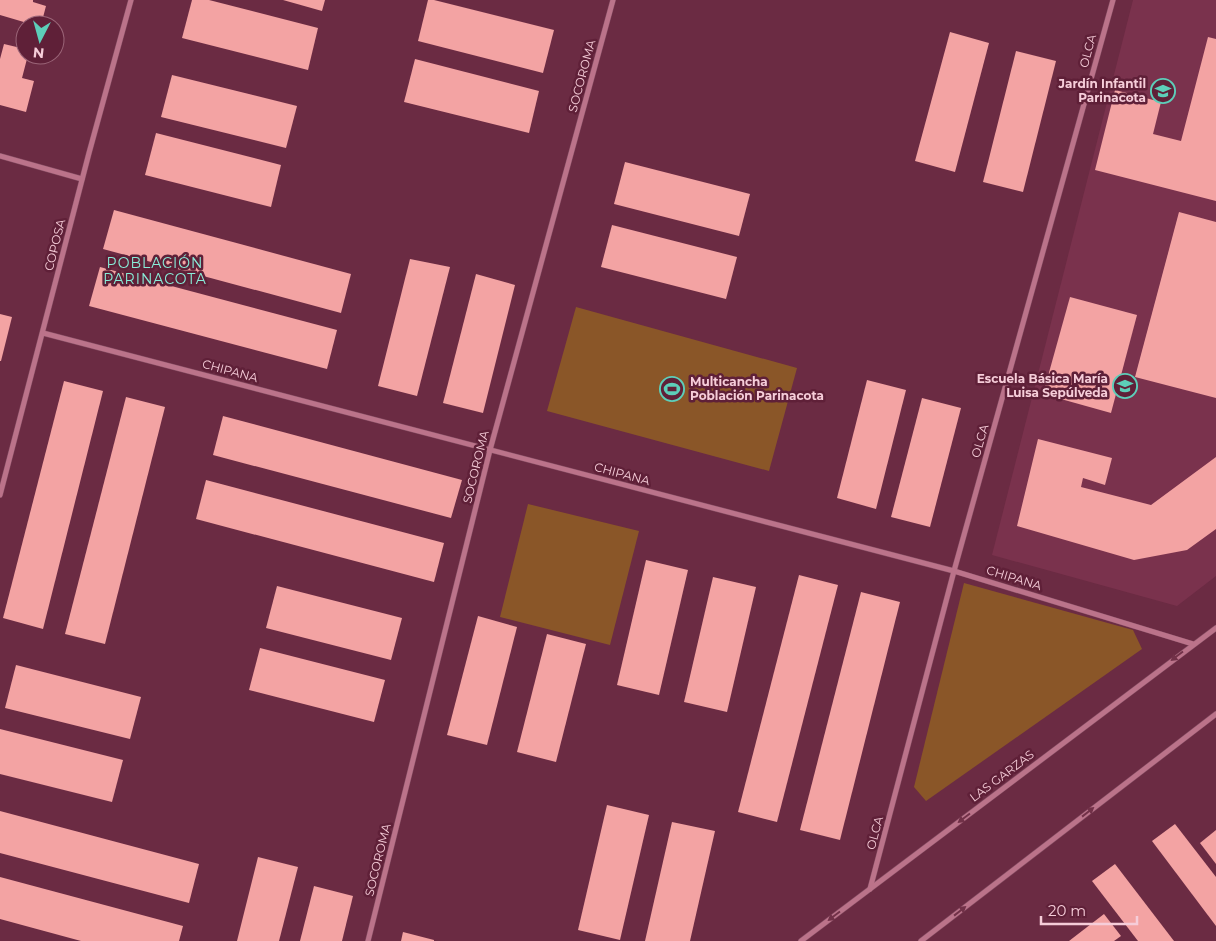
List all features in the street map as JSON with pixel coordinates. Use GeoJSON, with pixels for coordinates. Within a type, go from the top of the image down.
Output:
{"type":"FeatureCollection","features":[{"type":"Feature","properties":{"kind":"street","name":"COPOSA"},"geometry":{"type":"LineString","coordinates":[[0,495],[82,178],[131,0]]}},
{"type":"Feature","properties":{"kind":"street","name":"SOCOROMA"},"geometry":{"type":"LineString","coordinates":[[368,941],[490,450],[613,0]]}},
{"type":"Feature","properties":{"kind":"street","name":"OLCA"},"geometry":{"type":"LineString","coordinates":[[870,889],[954,571],[1113,0]]}},
{"type":"Feature","properties":{"kind":"street"},"geometry":{"type":"LineString","coordinates":[[0,156],[82,178]]}},
{"type":"Feature","properties":{"kind":"street","name":"CHIPANA"},"geometry":{"type":"LineString","coordinates":[[43,332],[954,571],[1193,644]]}},
{"type":"Feature","properties":{"kind":"street","name":"LAS GARZAS"},"geometry":{"type":"LineString","coordinates":[[801,941],[1216,628]]}},
{"type":"Feature","properties":{"kind":"street"},"geometry":{"type":"LineString","coordinates":[[921,941],[1216,714]]}},
{"type":"Feature","properties":{"kind":"street"},"geometry":{"type":"LineString","coordinates":[[930,934],[935,941]]}},
{"type":"Feature","properties":{"kind":"shaded area","name":"Escuela Básica María Luisa Sepúlveda"},"geometry":{"type":"Polygon","coordinates":[[[1133,0],[1216,0],[1216,576],[1177,606],[992,555],[1133,0]]]}},
{"type":"Feature","properties":{"kind":"shaded area","name":"Multicancha Población Parinacota"},"geometry":{"type":"Polygon","coordinates":[[[576,307],[797,368],[769,471],[547,411],[576,307]]]}},
{"type":"Feature","properties":{"kind":"shaded area"},"geometry":{"type":"Polygon","coordinates":[[[528,504],[639,531],[610,645],[500,617],[528,504]]]}},
{"type":"Feature","properties":{"kind":"shaded area"},"geometry":{"type":"Polygon","coordinates":[[[964,583],[1133,630],[1142,649],[926,801],[914,787],[964,583]]]}},
{"type":"Feature","properties":{"kind":"building"},"geometry":{"type":"Polygon","coordinates":[[[0,0],[33,0],[33,2],[46,6],[44,15],[15,15],[15,19],[0,15],[0,0]]]}},
{"type":"Feature","properties":{"kind":"building"},"geometry":{"type":"Polygon","coordinates":[[[192,0],[209,0],[318,28],[308,70],[182,38],[192,0]]]}},
{"type":"Feature","properties":{"kind":"building"},"geometry":{"type":"Polygon","coordinates":[[[283,0],[325,0],[322,11],[283,0]]]}},
{"type":"Feature","properties":{"kind":"building"},"geometry":{"type":"Polygon","coordinates":[[[428,0],[554,30],[543,73],[418,41],[428,0]]]}},
{"type":"Feature","properties":{"kind":"building"},"geometry":{"type":"Polygon","coordinates":[[[950,32],[989,43],[955,172],[915,161],[950,32]]]}},
{"type":"Feature","properties":{"kind":"building"},"geometry":{"type":"Polygon","coordinates":[[[1208,37],[1216,39],[1216,201],[1095,170],[1115,90],[1161,102],[1153,134],[1181,141],[1208,37]]]}},
{"type":"Feature","properties":{"kind":"building"},"geometry":{"type":"Polygon","coordinates":[[[4,44],[15,47],[15,65],[25,65],[22,78],[34,81],[26,112],[0,105],[0,59],[4,44]]]}},
{"type":"Feature","properties":{"kind":"building"},"geometry":{"type":"Polygon","coordinates":[[[1016,51],[1056,61],[1023,192],[983,182],[1016,51]]]}},
{"type":"Feature","properties":{"kind":"building"},"geometry":{"type":"Polygon","coordinates":[[[415,59],[539,91],[529,133],[404,102],[415,59]]]}},
{"type":"Feature","properties":{"kind":"building"},"geometry":{"type":"Polygon","coordinates":[[[172,75],[297,106],[286,148],[161,117],[172,75]]]}},
{"type":"Feature","properties":{"kind":"building"},"geometry":{"type":"Polygon","coordinates":[[[156,133],[281,165],[271,207],[145,175],[156,133]]]}},
{"type":"Feature","properties":{"kind":"building"},"geometry":{"type":"Polygon","coordinates":[[[625,162],[750,194],[739,236],[614,204],[625,162]]]}},
{"type":"Feature","properties":{"kind":"building"},"geometry":{"type":"Polygon","coordinates":[[[114,210],[351,274],[341,313],[103,249],[114,210]]]}},
{"type":"Feature","properties":{"kind":"building"},"geometry":{"type":"Polygon","coordinates":[[[1179,212],[1216,222],[1216,398],[1135,377],[1179,212]]]}},
{"type":"Feature","properties":{"kind":"building"},"geometry":{"type":"Polygon","coordinates":[[[612,225],[737,257],[726,299],[601,267],[612,225]]]}},
{"type":"Feature","properties":{"kind":"building"},"geometry":{"type":"Polygon","coordinates":[[[410,259],[450,267],[417,396],[378,386],[410,259]]]}},
{"type":"Feature","properties":{"kind":"building"},"geometry":{"type":"Polygon","coordinates":[[[100,267],[337,330],[327,369],[89,306],[100,267]]]}},
{"type":"Feature","properties":{"kind":"building"},"geometry":{"type":"Polygon","coordinates":[[[476,274],[515,285],[483,413],[443,403],[476,274]]]}},
{"type":"Feature","properties":{"kind":"building"},"geometry":{"type":"Polygon","coordinates":[[[1070,297],[1137,315],[1111,413],[1043,394],[1070,297]]]}},
{"type":"Feature","properties":{"kind":"building"},"geometry":{"type":"Polygon","coordinates":[[[0,314],[12,317],[1,361],[0,361],[0,314]]]}},
{"type":"Feature","properties":{"kind":"building"},"geometry":{"type":"Polygon","coordinates":[[[867,380],[906,390],[876,509],[837,498],[867,380]]]}},
{"type":"Feature","properties":{"kind":"building"},"geometry":{"type":"Polygon","coordinates":[[[64,381],[103,391],[43,629],[3,618],[64,381]]]}},
{"type":"Feature","properties":{"kind":"building"},"geometry":{"type":"Polygon","coordinates":[[[126,397],[165,407],[105,644],[65,634],[126,397]]]}},
{"type":"Feature","properties":{"kind":"building"},"geometry":{"type":"Polygon","coordinates":[[[922,398],[961,408],[930,527],[891,517],[922,398]]]}},
{"type":"Feature","properties":{"kind":"building"},"geometry":{"type":"Polygon","coordinates":[[[223,416],[462,480],[451,518],[213,455],[223,416]]]}},
{"type":"Feature","properties":{"kind":"building"},"geometry":{"type":"Polygon","coordinates":[[[1038,439],[1112,458],[1105,485],[1083,478],[1081,487],[1151,505],[1216,457],[1216,529],[1187,550],[1134,560],[1017,526],[1038,439]]]}},
{"type":"Feature","properties":{"kind":"building"},"geometry":{"type":"Polygon","coordinates":[[[206,480],[444,543],[434,582],[196,519],[206,480]]]}},
{"type":"Feature","properties":{"kind":"building"},"geometry":{"type":"Polygon","coordinates":[[[646,560],[688,570],[659,695],[617,685],[646,560]]]}},
{"type":"Feature","properties":{"kind":"building"},"geometry":{"type":"Polygon","coordinates":[[[799,575],[838,585],[777,822],[738,812],[799,575]]]}},
{"type":"Feature","properties":{"kind":"building"},"geometry":{"type":"Polygon","coordinates":[[[713,577],[756,587],[727,712],[684,702],[713,577]]]}},
{"type":"Feature","properties":{"kind":"building"},"geometry":{"type":"Polygon","coordinates":[[[277,586],[402,618],[391,660],[266,628],[277,586]]]}},
{"type":"Feature","properties":{"kind":"building"},"geometry":{"type":"Polygon","coordinates":[[[861,592],[900,602],[840,840],[800,830],[861,592]]]}},
{"type":"Feature","properties":{"kind":"building"},"geometry":{"type":"Polygon","coordinates":[[[478,616],[517,627],[487,745],[447,735],[478,616]]]}},
{"type":"Feature","properties":{"kind":"building"},"geometry":{"type":"Polygon","coordinates":[[[547,634],[586,644],[556,762],[517,752],[547,634]]]}},
{"type":"Feature","properties":{"kind":"building"},"geometry":{"type":"Polygon","coordinates":[[[260,648],[385,680],[374,722],[249,690],[260,648]]]}},
{"type":"Feature","properties":{"kind":"building"},"geometry":{"type":"Polygon","coordinates":[[[16,665],[141,697],[130,739],[5,708],[16,665]]]}},
{"type":"Feature","properties":{"kind":"building"},"geometry":{"type":"Polygon","coordinates":[[[0,729],[123,760],[112,802],[0,774],[0,729]]]}},
{"type":"Feature","properties":{"kind":"building"},"geometry":{"type":"Polygon","coordinates":[[[607,805],[649,815],[620,940],[578,930],[607,805]]]}},
{"type":"Feature","properties":{"kind":"building"},"geometry":{"type":"Polygon","coordinates":[[[0,811],[199,864],[189,903],[0,853],[0,811]]]}},
{"type":"Feature","properties":{"kind":"building"},"geometry":{"type":"Polygon","coordinates":[[[672,822],[715,831],[690,941],[645,941],[672,822]]]}},
{"type":"Feature","properties":{"kind":"building"},"geometry":{"type":"Polygon","coordinates":[[[1175,824],[1216,877],[1216,926],[1152,841],[1175,824]]]}},
{"type":"Feature","properties":{"kind":"building"},"geometry":{"type":"Polygon","coordinates":[[[1216,830],[1216,864],[1200,843],[1216,830]]]}},
{"type":"Feature","properties":{"kind":"building"},"geometry":{"type":"Polygon","coordinates":[[[258,857],[298,867],[279,941],[237,941],[258,857]]]}},
{"type":"Feature","properties":{"kind":"building"},"geometry":{"type":"Polygon","coordinates":[[[1115,864],[1174,941],[1138,941],[1092,881],[1115,864]]]}},
{"type":"Feature","properties":{"kind":"building"},"geometry":{"type":"Polygon","coordinates":[[[0,877],[183,926],[179,941],[81,941],[0,919],[0,877]]]}},
{"type":"Feature","properties":{"kind":"building"},"geometry":{"type":"Polygon","coordinates":[[[314,886],[353,896],[342,941],[300,941],[314,886]]]}},
{"type":"Feature","properties":{"kind":"building"},"geometry":{"type":"Polygon","coordinates":[[[1104,914],[1121,936],[1114,941],[1069,941],[1104,914]]]}},
{"type":"Feature","properties":{"kind":"building"},"geometry":{"type":"Polygon","coordinates":[[[403,932],[434,940],[434,941],[401,941],[403,932]]]}},
{"type":"Feature","properties":{"kind":"place","name":"Jardín Infantil Parinacota"},"geometry":{"type":"Point","coordinates":[1163,91]}},
{"type":"Feature","properties":{"kind":"place","name":"Escuela Básica María Luisa Sepúlveda"},"geometry":{"type":"Point","coordinates":[1125,386]}},
{"type":"Feature","properties":{"kind":"place","name":"Multicancha Población Parinacota"},"geometry":{"type":"Point","coordinates":[672,389]}},
{"type":"Feature","properties":{"kind":"district","name":"POBLACIÓN PARINACOTA"},"geometry":{"type":"Point","coordinates":[155,272]}}]}
